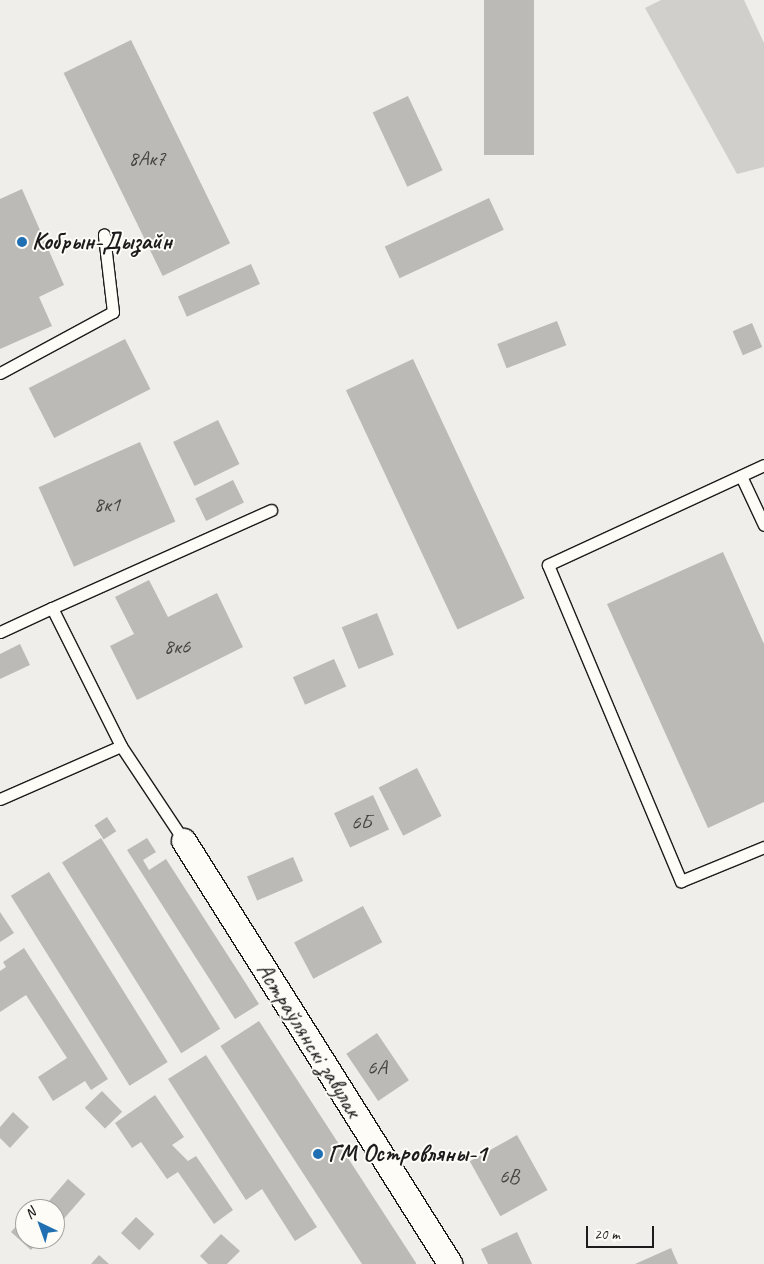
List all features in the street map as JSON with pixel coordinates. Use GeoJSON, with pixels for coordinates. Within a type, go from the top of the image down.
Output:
{"type":"FeatureCollection","features":[{"type":"Feature","properties":{"kind":"street","name":"Астраўлянскі завулак"},"geometry":{"type":"LineString","coordinates":[[184,841],[450,1264]]}},
{"type":"Feature","properties":{"kind":"lane"},"geometry":{"type":"LineString","coordinates":[[0,373],[114,312],[104,234]]}},
{"type":"Feature","properties":{"kind":"lane"},"geometry":{"type":"LineString","coordinates":[[764,466],[548,565],[681,881],[764,847]]}},
{"type":"Feature","properties":{"kind":"lane"},"geometry":{"type":"LineString","coordinates":[[741,476],[764,525]]}},
{"type":"Feature","properties":{"kind":"lane"},"geometry":{"type":"LineString","coordinates":[[0,632],[271,510]]}},
{"type":"Feature","properties":{"kind":"lane"},"geometry":{"type":"LineString","coordinates":[[52,608],[121,746],[184,841]]}},
{"type":"Feature","properties":{"kind":"lane"},"geometry":{"type":"LineString","coordinates":[[0,799],[121,746]]}},
{"type":"Feature","properties":{"kind":"shaded area"},"geometry":{"type":"Polygon","coordinates":[[[661,0],[744,0],[764,43],[764,167],[737,174],[645,8],[661,0]]]}},
{"type":"Feature","properties":{"kind":"building"},"geometry":{"type":"Polygon","coordinates":[[[484,0],[534,0],[534,155],[484,155],[484,0]]]}},
{"type":"Feature","properties":{"kind":"building"},"geometry":{"type":"Polygon","coordinates":[[[131,40],[230,243],[163,276],[64,73],[131,40]]]}},
{"type":"Feature","properties":{"kind":"building"},"geometry":{"type":"Polygon","coordinates":[[[408,96],[443,170],[407,187],[373,112],[408,96]]]}},
{"type":"Feature","properties":{"kind":"building","name":"Кобрын-Дызайн"},"geometry":{"type":"Polygon","coordinates":[[[22,189],[64,285],[39,297],[52,326],[0,349],[0,199],[22,189]]]}},
{"type":"Feature","properties":{"kind":"building"},"geometry":{"type":"Polygon","coordinates":[[[489,198],[504,230],[400,278],[385,247],[489,198]]]}},
{"type":"Feature","properties":{"kind":"building"},"geometry":{"type":"Polygon","coordinates":[[[251,264],[260,284],[187,317],[178,297],[251,264]]]}},
{"type":"Feature","properties":{"kind":"building"},"geometry":{"type":"Polygon","coordinates":[[[557,321],[566,345],[507,368],[497,344],[557,321]]]}},
{"type":"Feature","properties":{"kind":"building"},"geometry":{"type":"Polygon","coordinates":[[[752,323],[762,347],[743,355],[733,331],[752,323]]]}},
{"type":"Feature","properties":{"kind":"building"},"geometry":{"type":"Polygon","coordinates":[[[125,339],[150,389],[54,438],[29,388],[125,339]]]}},
{"type":"Feature","properties":{"kind":"building"},"geometry":{"type":"Polygon","coordinates":[[[413,359],[525,598],[458,630],[346,390],[413,359]]]}},
{"type":"Feature","properties":{"kind":"building"},"geometry":{"type":"Polygon","coordinates":[[[218,420],[239,464],[195,486],[173,442],[218,420]]]}},
{"type":"Feature","properties":{"kind":"building"},"geometry":{"type":"Polygon","coordinates":[[[140,442],[175,521],[74,567],[39,487],[140,442]]]}},
{"type":"Feature","properties":{"kind":"building"},"geometry":{"type":"Polygon","coordinates":[[[233,480],[244,502],[206,521],[195,498],[233,480]]]}},
{"type":"Feature","properties":{"kind":"building"},"geometry":{"type":"Polygon","coordinates":[[[723,552],[764,644],[764,802],[708,828],[607,604],[723,552]]]}},
{"type":"Feature","properties":{"kind":"building"},"geometry":{"type":"Polygon","coordinates":[[[149,580],[168,617],[217,593],[243,647],[137,700],[110,646],[134,634],[115,597],[149,580]]]}},
{"type":"Feature","properties":{"kind":"building"},"geometry":{"type":"Polygon","coordinates":[[[377,613],[394,655],[359,669],[342,627],[377,613]]]}},
{"type":"Feature","properties":{"kind":"building"},"geometry":{"type":"Polygon","coordinates":[[[20,644],[30,665],[0,679],[0,654],[20,644]]]}},
{"type":"Feature","properties":{"kind":"building"},"geometry":{"type":"Polygon","coordinates":[[[334,659],[346,686],[305,705],[293,677],[334,659]]]}},
{"type":"Feature","properties":{"kind":"building"},"geometry":{"type":"Polygon","coordinates":[[[417,768],[442,816],[403,836],[379,788],[417,768]]]}},
{"type":"Feature","properties":{"kind":"building"},"geometry":{"type":"Polygon","coordinates":[[[373,795],[389,829],[350,848],[334,813],[373,795]]]}},
{"type":"Feature","properties":{"kind":"building"},"geometry":{"type":"Polygon","coordinates":[[[107,817],[116,831],[104,839],[94,825],[107,817]]]}},
{"type":"Feature","properties":{"kind":"building"},"geometry":{"type":"Polygon","coordinates":[[[101,838],[220,1029],[181,1053],[62,862],[101,838]]]}},
{"type":"Feature","properties":{"kind":"building"},"geometry":{"type":"Polygon","coordinates":[[[147,838],[156,852],[143,860],[149,870],[166,859],[259,1004],[235,1019],[127,850],[147,838]]]}},
{"type":"Feature","properties":{"kind":"building"},"geometry":{"type":"Polygon","coordinates":[[[293,857],[303,881],[257,900],[247,877],[293,857]]]}},
{"type":"Feature","properties":{"kind":"building"},"geometry":{"type":"Polygon","coordinates":[[[49,872],[168,1062],[130,1086],[11,896],[49,872]]]}},
{"type":"Feature","properties":{"kind":"building"},"geometry":{"type":"Polygon","coordinates":[[[363,906],[382,942],[313,979],[294,943],[363,906]]]}},
{"type":"Feature","properties":{"kind":"building"},"geometry":{"type":"Polygon","coordinates":[[[0,912],[14,933],[0,942],[0,912]]]}},
{"type":"Feature","properties":{"kind":"building"},"geometry":{"type":"Polygon","coordinates":[[[24,948],[108,1079],[91,1090],[85,1081],[53,1101],[38,1077],[67,1058],[26,995],[0,1012],[0,971],[6,967],[3,962],[24,948]]]}},
{"type":"Feature","properties":{"kind":"building","name":"ГМ Островляны-1"},"geometry":{"type":"Polygon","coordinates":[[[259,1021],[416,1263],[362,1264],[220,1046],[259,1021]]]}},
{"type":"Feature","properties":{"kind":"building"},"geometry":{"type":"Polygon","coordinates":[[[377,1033],[409,1080],[378,1101],[346,1054],[377,1033]]]}},
{"type":"Feature","properties":{"kind":"building"},"geometry":{"type":"Polygon","coordinates":[[[206,1055],[317,1227],[295,1241],[262,1189],[246,1200],[168,1079],[206,1055]]]}},
{"type":"Feature","properties":{"kind":"building"},"geometry":{"type":"Polygon","coordinates":[[[102,1091],[122,1112],[105,1129],[85,1108],[102,1091]]]}},
{"type":"Feature","properties":{"kind":"building"},"geometry":{"type":"Polygon","coordinates":[[[155,1095],[184,1137],[172,1145],[188,1161],[196,1156],[233,1210],[214,1224],[178,1172],[167,1179],[141,1142],[132,1148],[115,1123],[155,1095]]]}},
{"type":"Feature","properties":{"kind":"building"},"geometry":{"type":"Polygon","coordinates":[[[13,1112],[29,1127],[10,1148],[0,1138],[0,1127],[13,1112]]]}},
{"type":"Feature","properties":{"kind":"building"},"geometry":{"type":"Polygon","coordinates":[[[517,1135],[548,1190],[500,1216],[470,1161],[517,1135]]]}},
{"type":"Feature","properties":{"kind":"building"},"geometry":{"type":"Polygon","coordinates":[[[68,1179],[85,1194],[65,1218],[65,1199],[51,1199],[68,1179]]]}},
{"type":"Feature","properties":{"kind":"building"},"geometry":{"type":"Polygon","coordinates":[[[136,1217],[154,1234],[139,1250],[121,1233],[136,1217]]]}},
{"type":"Feature","properties":{"kind":"building"},"geometry":{"type":"Polygon","coordinates":[[[15,1227],[15,1236],[11,1232],[15,1227]]]}},
{"type":"Feature","properties":{"kind":"building"},"geometry":{"type":"Polygon","coordinates":[[[517,1232],[532,1264],[488,1264],[481,1249],[517,1232]]]}},
{"type":"Feature","properties":{"kind":"building"},"geometry":{"type":"Polygon","coordinates":[[[221,1234],[240,1251],[227,1264],[208,1264],[200,1256],[221,1234]]]}},
{"type":"Feature","properties":{"kind":"building"},"geometry":{"type":"Polygon","coordinates":[[[671,1248],[678,1264],[635,1264],[671,1248]]]}},
{"type":"Feature","properties":{"kind":"building"},"geometry":{"type":"Polygon","coordinates":[[[99,1255],[109,1264],[91,1264],[99,1255]]]}},
{"type":"Feature","properties":{"kind":"place","name":"Кобрын-Дызайн"},"geometry":{"type":"Point","coordinates":[22,242]}},
{"type":"Feature","properties":{"kind":"place","name":"ГМ Островляны-1"},"geometry":{"type":"Point","coordinates":[318,1154]}}]}
